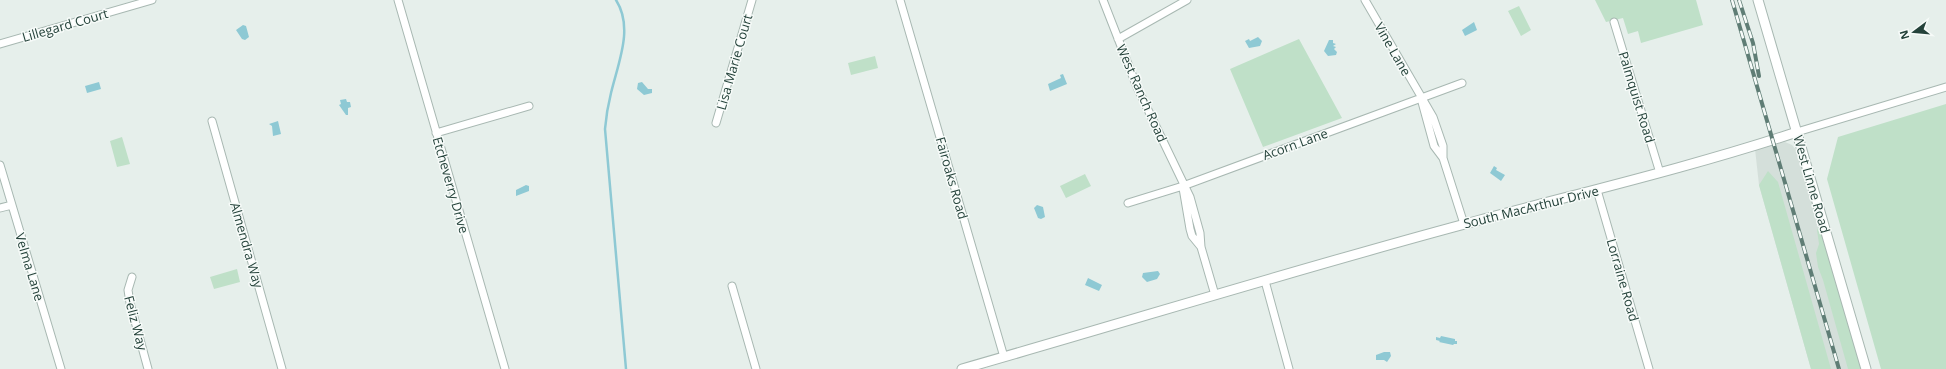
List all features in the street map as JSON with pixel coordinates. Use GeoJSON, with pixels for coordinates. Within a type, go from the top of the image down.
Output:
{"type":"FeatureCollection","features":[{"type":"Feature","properties":{"kind":"street","name":"Lillegard Court"},"geometry":{"type":"LineString","coordinates":[[0,44],[152,0]]}},
{"type":"Feature","properties":{"kind":"street","name":"Etcheverry Drive"},"geometry":{"type":"LineString","coordinates":[[398,0],[505,369]]}},
{"type":"Feature","properties":{"kind":"street","name":"Lisa Marie Court"},"geometry":{"type":"LineString","coordinates":[[716,123],[752,0]]}},
{"type":"Feature","properties":{"kind":"street","name":"Fairoaks Road"},"geometry":{"type":"LineString","coordinates":[[900,0],[1004,357]]}},
{"type":"Feature","properties":{"kind":"street","name":"West Ranch Road"},"geometry":{"type":"LineString","coordinates":[[1103,0],[1137,87],[1183,186],[1190,197],[1192,218],[1200,234],[1201,247],[1215,295]]}},
{"type":"Feature","properties":{"kind":"street"},"geometry":{"type":"LineString","coordinates":[[1118,39],[1187,0]]}},
{"type":"Feature","properties":{"kind":"street","name":"Vine Lane"},"geometry":{"type":"LineString","coordinates":[[1365,0],[1422,99],[1434,146],[1443,158],[1464,224]]}},
{"type":"Feature","properties":{"kind":"street","name":"West Linne Road"},"geometry":{"type":"LineString","coordinates":[[1758,0],[1866,369]]}},
{"type":"Feature","properties":{"kind":"street","name":"Palmquist Road"},"geometry":{"type":"LineString","coordinates":[[1614,22],[1660,172]]}},
{"type":"Feature","properties":{"kind":"street","name":"Acorn Lane"},"geometry":{"type":"LineString","coordinates":[[1128,203],[1183,186],[1462,83]]}},
{"type":"Feature","properties":{"kind":"street"},"geometry":{"type":"LineString","coordinates":[[1797,132],[1946,87]]}},
{"type":"Feature","properties":{"kind":"street"},"geometry":{"type":"LineString","coordinates":[[436,133],[529,106]]}},
{"type":"Feature","properties":{"kind":"street","name":"Almendra Way"},"geometry":{"type":"LineString","coordinates":[[212,120],[282,369]]}},
{"type":"Feature","properties":{"kind":"street","name":"South MacArthur Drive"},"geometry":{"type":"LineString","coordinates":[[1265,281],[1464,224],[1597,190],[1797,132]]}},
{"type":"Feature","properties":{"kind":"street","name":"Velma Lane"},"geometry":{"type":"LineString","coordinates":[[0,165],[61,369]]}},
{"type":"Feature","properties":{"kind":"street","name":"Lorraine Road"},"geometry":{"type":"LineString","coordinates":[[1597,190],[1649,369]]}},
{"type":"Feature","properties":{"kind":"street"},"geometry":{"type":"LineString","coordinates":[[0,208],[12,205]]}},
{"type":"Feature","properties":{"kind":"street","name":"Feliz Way"},"geometry":{"type":"LineString","coordinates":[[132,277],[128,290],[130,303],[148,369]]}},
{"type":"Feature","properties":{"kind":"street"},"geometry":{"type":"LineString","coordinates":[[962,369],[1265,281],[1290,369]]}},
{"type":"Feature","properties":{"kind":"street"},"geometry":{"type":"LineString","coordinates":[[732,286],[756,369]]}},
{"type":"Feature","properties":{"kind":"shaded area"},"geometry":{"type":"Polygon","coordinates":[[[1785,142],[1792,145],[1800,155],[1862,369],[1811,369],[1759,185],[1755,149],[1785,142]]]}},
{"type":"Feature","properties":{"kind":"green space"},"geometry":{"type":"Polygon","coordinates":[[[1595,0],[1696,0],[1703,25],[1641,43],[1638,31],[1628,34],[1623,18],[1606,22],[1595,0]]]}},
{"type":"Feature","properties":{"kind":"green space"},"geometry":{"type":"Polygon","coordinates":[[[1519,6],[1531,30],[1521,36],[1508,11],[1519,6]]]}},
{"type":"Feature","properties":{"kind":"green space"},"geometry":{"type":"Polygon","coordinates":[[[1299,39],[1342,118],[1263,147],[1230,69],[1299,39]]]}},
{"type":"Feature","properties":{"kind":"green space"},"geometry":{"type":"Polygon","coordinates":[[[875,56],[878,68],[851,75],[848,63],[875,56]]]}},
{"type":"Feature","properties":{"kind":"green space"},"geometry":{"type":"Polygon","coordinates":[[[1946,104],[1946,369],[1881,369],[1827,179],[1838,137],[1946,104]]]}},
{"type":"Feature","properties":{"kind":"green space"},"geometry":{"type":"Polygon","coordinates":[[[122,137],[130,164],[117,167],[110,141],[122,137]]]}},
{"type":"Feature","properties":{"kind":"green space"},"geometry":{"type":"Polygon","coordinates":[[[1768,171],[1778,182],[1831,369],[1811,369],[1759,185],[1768,171]]]}},
{"type":"Feature","properties":{"kind":"green space"},"geometry":{"type":"Polygon","coordinates":[[[1085,174],[1091,186],[1066,198],[1060,186],[1085,174]]]}},
{"type":"Feature","properties":{"kind":"green space"},"geometry":{"type":"Polygon","coordinates":[[[1820,225],[1862,369],[1848,369],[1818,267],[1816,253],[1819,244],[1817,230],[1820,225]]]}},
{"type":"Feature","properties":{"kind":"green space"},"geometry":{"type":"Polygon","coordinates":[[[237,269],[240,282],[214,289],[210,277],[237,269]]]}},
{"type":"Feature","properties":{"kind":"water"},"geometry":{"type":"Polygon","coordinates":[[[1474,22],[1477,30],[1465,36],[1462,30],[1474,22]]]}},
{"type":"Feature","properties":{"kind":"water"},"geometry":{"type":"Polygon","coordinates":[[[243,25],[246,26],[249,37],[245,40],[242,39],[236,30],[243,25]]]}},
{"type":"Feature","properties":{"kind":"water"},"geometry":{"type":"Polygon","coordinates":[[[1258,37],[1262,41],[1260,46],[1249,48],[1245,41],[1249,39],[1250,41],[1258,37]]]}},
{"type":"Feature","properties":{"kind":"water"},"geometry":{"type":"Polygon","coordinates":[[[1329,40],[1333,40],[1333,43],[1336,44],[1333,46],[1336,47],[1334,49],[1337,52],[1336,55],[1328,56],[1324,51],[1329,40]]]}},
{"type":"Feature","properties":{"kind":"water"},"geometry":{"type":"Polygon","coordinates":[[[1063,74],[1067,84],[1050,91],[1048,84],[1061,78],[1060,75],[1063,74]]]}},
{"type":"Feature","properties":{"kind":"water"},"geometry":{"type":"Polygon","coordinates":[[[99,82],[101,89],[87,93],[85,86],[99,82]]]}},
{"type":"Feature","properties":{"kind":"water"},"geometry":{"type":"Polygon","coordinates":[[[642,82],[648,89],[652,89],[652,93],[644,95],[637,89],[638,83],[642,82]]]}},
{"type":"Feature","properties":{"kind":"water"},"geometry":{"type":"Polygon","coordinates":[[[346,99],[347,102],[350,102],[351,107],[348,108],[348,115],[346,115],[339,105],[341,104],[340,100],[346,99]]]}},
{"type":"Feature","properties":{"kind":"water"},"geometry":{"type":"Polygon","coordinates":[[[278,121],[281,134],[273,136],[272,126],[269,124],[278,121]]]}},
{"type":"Feature","properties":{"kind":"water"},"geometry":{"type":"Polygon","coordinates":[[[1494,166],[1497,168],[1496,170],[1505,175],[1501,181],[1490,173],[1494,166]]]}},
{"type":"Feature","properties":{"kind":"water"},"geometry":{"type":"Polygon","coordinates":[[[526,185],[529,186],[529,191],[516,196],[516,190],[526,185]]]}},
{"type":"Feature","properties":{"kind":"water"},"geometry":{"type":"Polygon","coordinates":[[[1037,205],[1043,207],[1045,217],[1041,219],[1038,218],[1034,208],[1037,205]]]}},
{"type":"Feature","properties":{"kind":"water"},"geometry":{"type":"Polygon","coordinates":[[[1158,271],[1160,274],[1157,279],[1147,282],[1142,277],[1143,273],[1158,271]]]}},
{"type":"Feature","properties":{"kind":"water"},"geometry":{"type":"Polygon","coordinates":[[[1088,278],[1102,285],[1099,291],[1085,285],[1088,278]]]}},
{"type":"Feature","properties":{"kind":"water"},"geometry":{"type":"Polygon","coordinates":[[[1441,336],[1455,339],[1457,344],[1453,345],[1436,340],[1436,337],[1440,338],[1441,336]]]}},
{"type":"Feature","properties":{"kind":"water"},"geometry":{"type":"Polygon","coordinates":[[[1384,352],[1390,352],[1391,356],[1387,362],[1384,360],[1376,360],[1376,355],[1384,352]]]}},
{"type":"Feature","properties":{"kind":"waterway"},"geometry":{"type":"LineString","coordinates":[[616,0],[624,22],[623,46],[609,102],[605,129],[626,369]]}},
{"type":"Feature","properties":{"kind":"railway"},"geometry":{"type":"LineString","coordinates":[[1732,0],[1839,369]]}},
{"type":"Feature","properties":{"kind":"railway"},"geometry":{"type":"LineString","coordinates":[[1739,0],[1753,43],[1759,76]]}}]}
